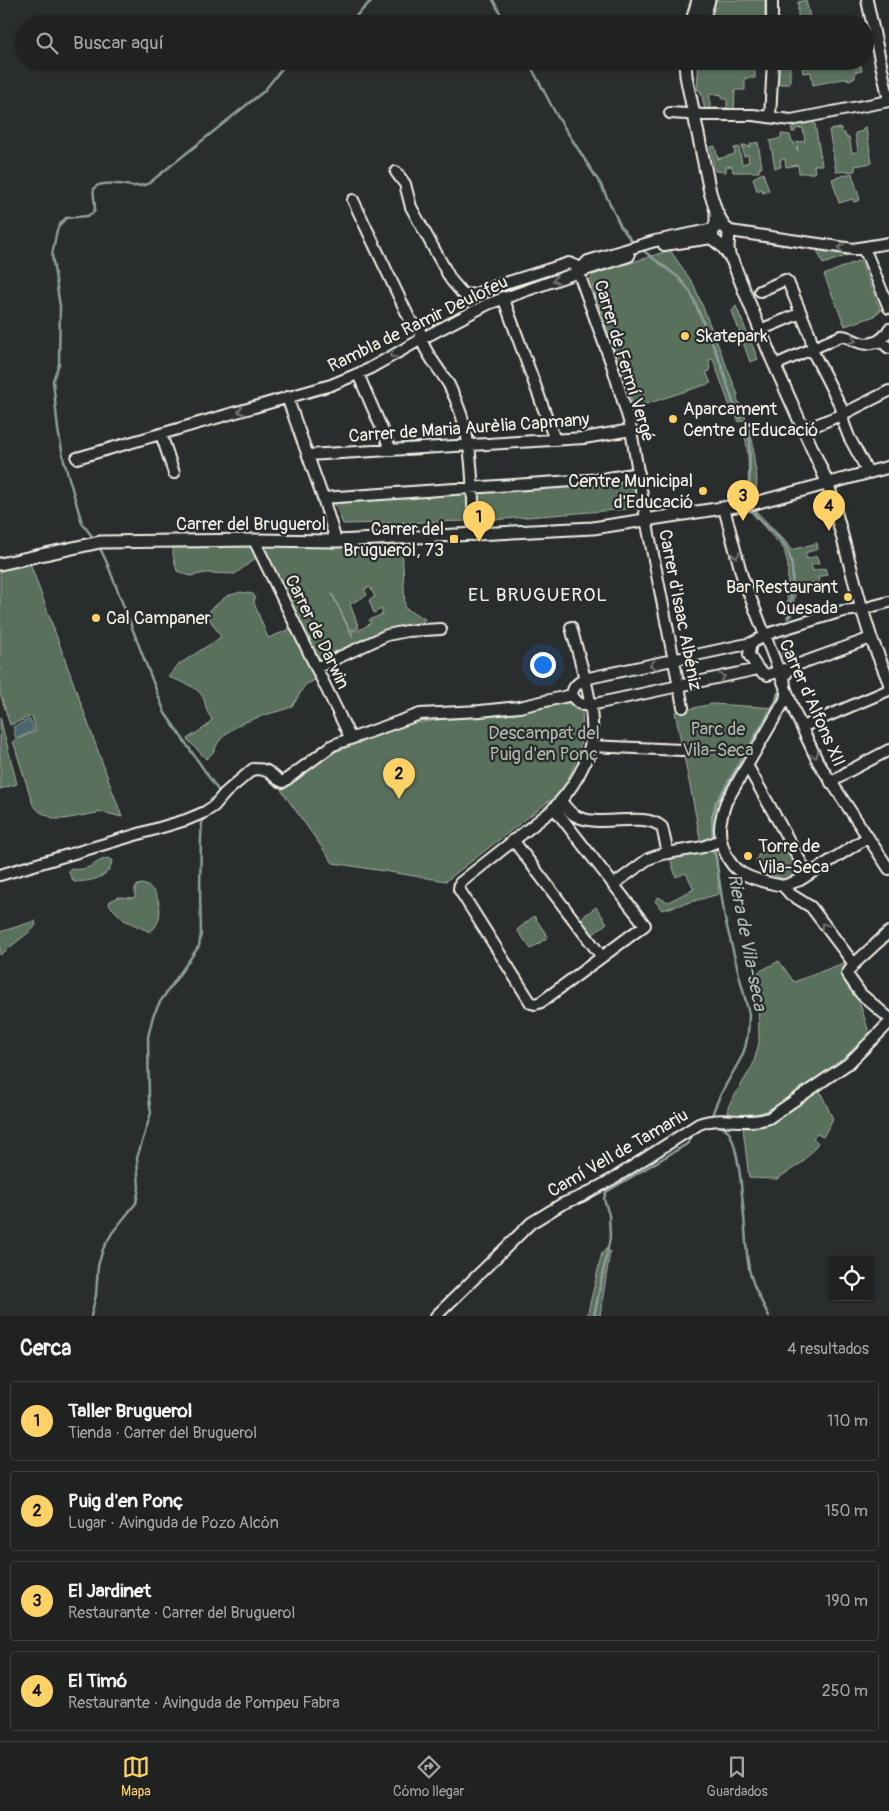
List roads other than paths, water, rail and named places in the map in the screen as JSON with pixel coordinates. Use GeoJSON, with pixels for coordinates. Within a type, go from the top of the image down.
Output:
{"type":"FeatureCollection","features":[{"type":"Feature","properties":{"kind":"street"},"geometry":{"type":"LineString","coordinates":[[698,0],[701,15]]}},
{"type":"Feature","properties":{"kind":"street"},"geometry":{"type":"LineString","coordinates":[[704,15],[709,0]]}},
{"type":"Feature","properties":{"kind":"street"},"geometry":{"type":"LineString","coordinates":[[772,0],[772,15]]}},
{"type":"Feature","properties":{"kind":"street"},"geometry":{"type":"LineString","coordinates":[[867,0],[870,15]]}},
{"type":"Feature","properties":{"kind":"street"},"geometry":{"type":"LineString","coordinates":[[670,113],[770,117],[791,120],[889,101],[874,32]]}},
{"type":"Feature","properties":{"kind":"street"},"geometry":{"type":"LineString","coordinates":[[686,70],[710,192],[723,247],[730,257],[828,484],[862,609],[871,638],[884,656],[889,682]]}},
{"type":"Feature","properties":{"kind":"street"},"geometry":{"type":"LineString","coordinates":[[689,89],[692,70]]}},
{"type":"Feature","properties":{"kind":"street"},"geometry":{"type":"LineString","coordinates":[[770,117],[773,70]]}},
{"type":"Feature","properties":{"kind":"street"},"geometry":{"type":"LineString","coordinates":[[396,172],[405,184],[411,207],[424,233],[451,280],[462,293],[467,295],[475,294],[569,263],[581,270]]}},
{"type":"Feature","properties":{"kind":"street"},"geometry":{"type":"LineString","coordinates":[[353,200],[381,256],[396,293],[412,323],[420,328],[420,336],[459,407],[470,445],[474,535]]}},
{"type":"Feature","properties":{"kind":"street"},"geometry":{"type":"LineString","coordinates":[[720,233],[730,231],[836,247],[861,248],[889,244]]}},
{"type":"Feature","properties":{"kind":"street","name":"Rambla de Ramir Deulofeu"},"geometry":{"type":"LineString","coordinates":[[638,248],[656,247],[720,233]]}},
{"type":"Feature","properties":{"kind":"street","name":"Rambla de Ramir Deulofeu"},"geometry":{"type":"LineString","coordinates":[[77,458],[331,385],[358,374],[420,336],[503,297],[581,270],[588,261],[638,248],[720,233]]}},
{"type":"Feature","properties":{"kind":"street"},"geometry":{"type":"LineString","coordinates":[[861,248],[867,255],[889,308]]}},
{"type":"Feature","properties":{"kind":"street","name":"Carrer de Fermí Vergé"},"geometry":{"type":"LineString","coordinates":[[581,270],[631,430],[646,520]]}},
{"type":"Feature","properties":{"kind":"street"},"geometry":{"type":"LineString","coordinates":[[760,291],[785,280],[789,283],[810,334],[814,354],[843,414],[844,424],[849,437],[868,472]]}},
{"type":"Feature","properties":{"kind":"street"},"geometry":{"type":"LineString","coordinates":[[503,297],[555,440]]}},
{"type":"Feature","properties":{"kind":"street"},"geometry":{"type":"LineString","coordinates":[[760,330],[801,313]]}},
{"type":"Feature","properties":{"kind":"street"},"geometry":{"type":"LineString","coordinates":[[876,342],[888,331]]}},
{"type":"Feature","properties":{"kind":"street"},"geometry":{"type":"LineString","coordinates":[[888,331],[886,341],[889,348]]}},
{"type":"Feature","properties":{"kind":"street"},"geometry":{"type":"LineString","coordinates":[[775,365],[841,336],[847,336],[862,343],[883,343],[889,348]]}},
{"type":"Feature","properties":{"kind":"street"},"geometry":{"type":"LineString","coordinates":[[358,374],[391,450]]}},
{"type":"Feature","properties":{"kind":"street"},"geometry":{"type":"LineString","coordinates":[[804,430],[843,414],[889,391]]}},
{"type":"Feature","properties":{"kind":"street"},"geometry":{"type":"LineString","coordinates":[[287,397],[323,498],[336,541]]}},
{"type":"Feature","properties":{"kind":"street","name":"Carrer de Maria Aurèlia Capmany"},"geometry":{"type":"LineString","coordinates":[[308,455],[555,440],[599,436],[631,430]]}},
{"type":"Feature","properties":{"kind":"street"},"geometry":{"type":"LineString","coordinates":[[161,434],[174,473]]}},
{"type":"Feature","properties":{"kind":"street","name":"Carrer del Bruguerol"},"geometry":{"type":"LineString","coordinates":[[0,564],[96,543],[254,540],[336,541],[593,528],[750,504],[889,467]]}},
{"type":"Feature","properties":{"kind":"street"},"geometry":{"type":"LineString","coordinates":[[323,498],[473,486],[602,479],[639,473]]}},
{"type":"Feature","properties":{"kind":"street","name":"Carrer d'Alfons XII"},"geometry":{"type":"LineString","coordinates":[[724,508],[742,576],[769,634],[779,672],[802,727],[818,762],[889,869]]}},
{"type":"Feature","properties":{"kind":"street","name":"Carrer d'Isaac Albéniz"},"geometry":{"type":"LineString","coordinates":[[646,520],[683,707]]}},
{"type":"Feature","properties":{"kind":"street","name":"Carrer de Darwin"},"geometry":{"type":"LineString","coordinates":[[254,540],[351,739]]}},
{"type":"Feature","properties":{"kind":"street"},"geometry":{"type":"LineString","coordinates":[[758,670],[590,706],[583,706],[572,695],[576,684],[584,679],[752,643],[769,634],[843,611],[862,609],[889,602]]}},
{"type":"Feature","properties":{"kind":"street"},"geometry":{"type":"LineString","coordinates":[[558,804],[613,885],[644,925],[541,1002],[535,1004],[531,1003],[459,889],[460,883],[558,804],[570,791],[583,766],[592,733],[590,706],[571,627]]}},
{"type":"Feature","properties":{"kind":"street"},"geometry":{"type":"LineString","coordinates":[[316,668],[388,635],[407,631],[441,629]]}},
{"type":"Feature","properties":{"kind":"street"},"geometry":{"type":"LineString","coordinates":[[752,643],[749,655],[758,670],[768,675],[871,638]]}},
{"type":"Feature","properties":{"kind":"street"},"geometry":{"type":"LineString","coordinates":[[791,667],[784,677],[785,700],[748,767],[726,802],[720,829],[721,840],[732,866],[743,874],[783,886],[790,894],[811,907],[854,964]]}},
{"type":"Feature","properties":{"kind":"street"},"geometry":{"type":"LineString","coordinates":[[802,727],[889,690]]}},
{"type":"Feature","properties":{"kind":"street"},"geometry":{"type":"LineString","coordinates":[[0,875],[186,820],[214,806],[253,769],[271,773],[276,780],[283,782],[333,745],[420,714],[519,707],[572,695]]}},
{"type":"Feature","properties":{"kind":"street"},"geometry":{"type":"LineString","coordinates":[[590,746],[682,750]]}},
{"type":"Feature","properties":{"kind":"street"},"geometry":{"type":"LineString","coordinates":[[831,783],[847,772],[889,750]]}},
{"type":"Feature","properties":{"kind":"street"},"geometry":{"type":"LineString","coordinates":[[748,767],[808,874]]}},
{"type":"Feature","properties":{"kind":"street"},"geometry":{"type":"LineString","coordinates":[[558,804],[581,819],[603,822],[633,820],[658,824],[662,826],[668,853]]}},
{"type":"Feature","properties":{"kind":"street"},"geometry":{"type":"LineString","coordinates":[[783,886],[808,874],[868,837]]}},
{"type":"Feature","properties":{"kind":"street"},"geometry":{"type":"LineString","coordinates":[[513,840],[602,956]]}},
{"type":"Feature","properties":{"kind":"street"},"geometry":{"type":"LineString","coordinates":[[613,885],[648,859],[668,853],[702,847],[721,840]]}},
{"type":"Feature","properties":{"kind":"street"},"geometry":{"type":"LineString","coordinates":[[888,1024],[861,994],[847,974],[854,964],[889,932]]}},
{"type":"Feature","properties":{"kind":"street","name":"Camí Vell de Tamariu"},"geometry":{"type":"LineString","coordinates":[[436,1316],[525,1229],[544,1214],[616,1177],[704,1122],[716,1120],[758,1122],[768,1118],[849,1063],[888,1024]]}},
{"type":"Feature","properties":{"kind":"water"},"geometry":{"type":"Polygon","coordinates":[[[30,719],[34,730],[16,739],[13,727],[30,719]]]}},
{"type":"Feature","properties":{"kind":"waterway"},"geometry":{"type":"LineString","coordinates":[[357,15],[372,0]]}},
{"type":"Feature","properties":{"kind":"waterway"},"geometry":{"type":"LineString","coordinates":[[493,0],[501,15]]}},
{"type":"Feature","properties":{"kind":"waterway"},"geometry":{"type":"LineString","coordinates":[[94,539],[82,523],[64,461],[58,430],[53,380],[59,364],[60,306],[52,255],[57,230],[66,218],[87,216],[94,212],[94,189],[96,186],[101,184],[136,186],[148,184],[264,91],[281,70]]}},
{"type":"Feature","properties":{"kind":"waterway"},"geometry":{"type":"LineString","coordinates":[[533,70],[557,116],[601,185],[621,227],[635,245]]}},
{"type":"Feature","properties":{"kind":"waterway"},"geometry":{"type":"LineString","coordinates":[[641,249],[678,277],[690,291],[721,364],[736,412],[740,418]]}},
{"type":"Feature","properties":{"kind":"waterway"},"geometry":{"type":"LineString","coordinates":[[747,429],[750,441],[749,500]]}},
{"type":"Feature","properties":{"kind":"waterway"},"geometry":{"type":"LineString","coordinates":[[751,508],[787,548],[792,567],[789,617]]}},
{"type":"Feature","properties":{"kind":"waterway"},"geometry":{"type":"LineString","coordinates":[[99,546],[165,713],[220,793]]}},
{"type":"Feature","properties":{"kind":"waterway"},"geometry":{"type":"LineString","coordinates":[[782,656],[786,634]]}},
{"type":"Feature","properties":{"kind":"waterway","name":"Riera de Vila-seca"},"geometry":{"type":"LineString","coordinates":[[713,839],[712,818],[716,803],[776,701],[778,693]]}},
{"type":"Feature","properties":{"kind":"waterway"},"geometry":{"type":"LineString","coordinates":[[91,1316],[96,1295],[98,1266],[103,1249],[112,1233],[136,1203],[139,1188],[137,1158],[151,1113],[148,1037],[153,1016],[160,1002],[199,946],[201,934],[202,822],[209,815]]}},
{"type":"Feature","properties":{"kind":"waterway","name":"Riera de Vila-seca"},"geometry":{"type":"LineString","coordinates":[[712,1116],[721,1093],[746,1046],[749,1014],[725,919],[714,845]]}},
{"type":"Feature","properties":{"kind":"waterway","name":"Riera de Vila-seca"},"geometry":{"type":"LineString","coordinates":[[715,1124],[726,1129],[732,1138],[742,1192],[749,1269],[756,1290],[769,1316]]}},
{"type":"Feature","properties":{"kind":"waterway"},"geometry":{"type":"LineString","coordinates":[[594,1316],[610,1238],[609,1215],[604,1199],[606,1192],[687,1144],[692,1136]]}},
{"type":"Feature","properties":{"kind":"place","name":"Skatepark"},"geometry":{"type":"Point","coordinates":[685,336]}},
{"type":"Feature","properties":{"kind":"place","name":"Aparcament Centre d'Educació"},"geometry":{"type":"Point","coordinates":[673,419]}},
{"type":"Feature","properties":{"kind":"place","name":"Centre Municipal d'Educació"},"geometry":{"type":"Point","coordinates":[703,491]}},
{"type":"Feature","properties":{"kind":"place","name":"El Jardinet"},"geometry":{"type":"Point","coordinates":[743,521]}},
{"type":"Feature","properties":{"kind":"place","name":"El Timó"},"geometry":{"type":"Point","coordinates":[829,531]}},
{"type":"Feature","properties":{"kind":"place","name":"Carrer del Bruguerol, 73"},"geometry":{"type":"Point","coordinates":[454,539]}},
{"type":"Feature","properties":{"kind":"place","name":"Taller Bruguerol"},"geometry":{"type":"Point","coordinates":[479,542]}},
{"type":"Feature","properties":{"kind":"place","name":"Bar Restaurant Quesada"},"geometry":{"type":"Point","coordinates":[848,597]}},
{"type":"Feature","properties":{"kind":"place","name":"Cal Campaner"},"geometry":{"type":"Point","coordinates":[96,618]}},
{"type":"Feature","properties":{"kind":"place","name":"Puig d'en Ponç"},"geometry":{"type":"Point","coordinates":[399,799]}},
{"type":"Feature","properties":{"kind":"place","name":"Torre de Vila-Seca"},"geometry":{"type":"Point","coordinates":[748,856]}},
{"type":"Feature","properties":{"kind":"district","name":"EL BRUGUEROL"},"geometry":{"type":"Point","coordinates":[538,595]}},
{"type":"Feature","properties":{"kind":"park label","name":"Parc de Vila-Seca"},"geometry":{"type":"Point","coordinates":[718,740]}},
{"type":"Feature","properties":{"kind":"park label","name":"Descampat del Puig d'en Ponç"},"geometry":{"type":"Point","coordinates":[544,743]}}]}
